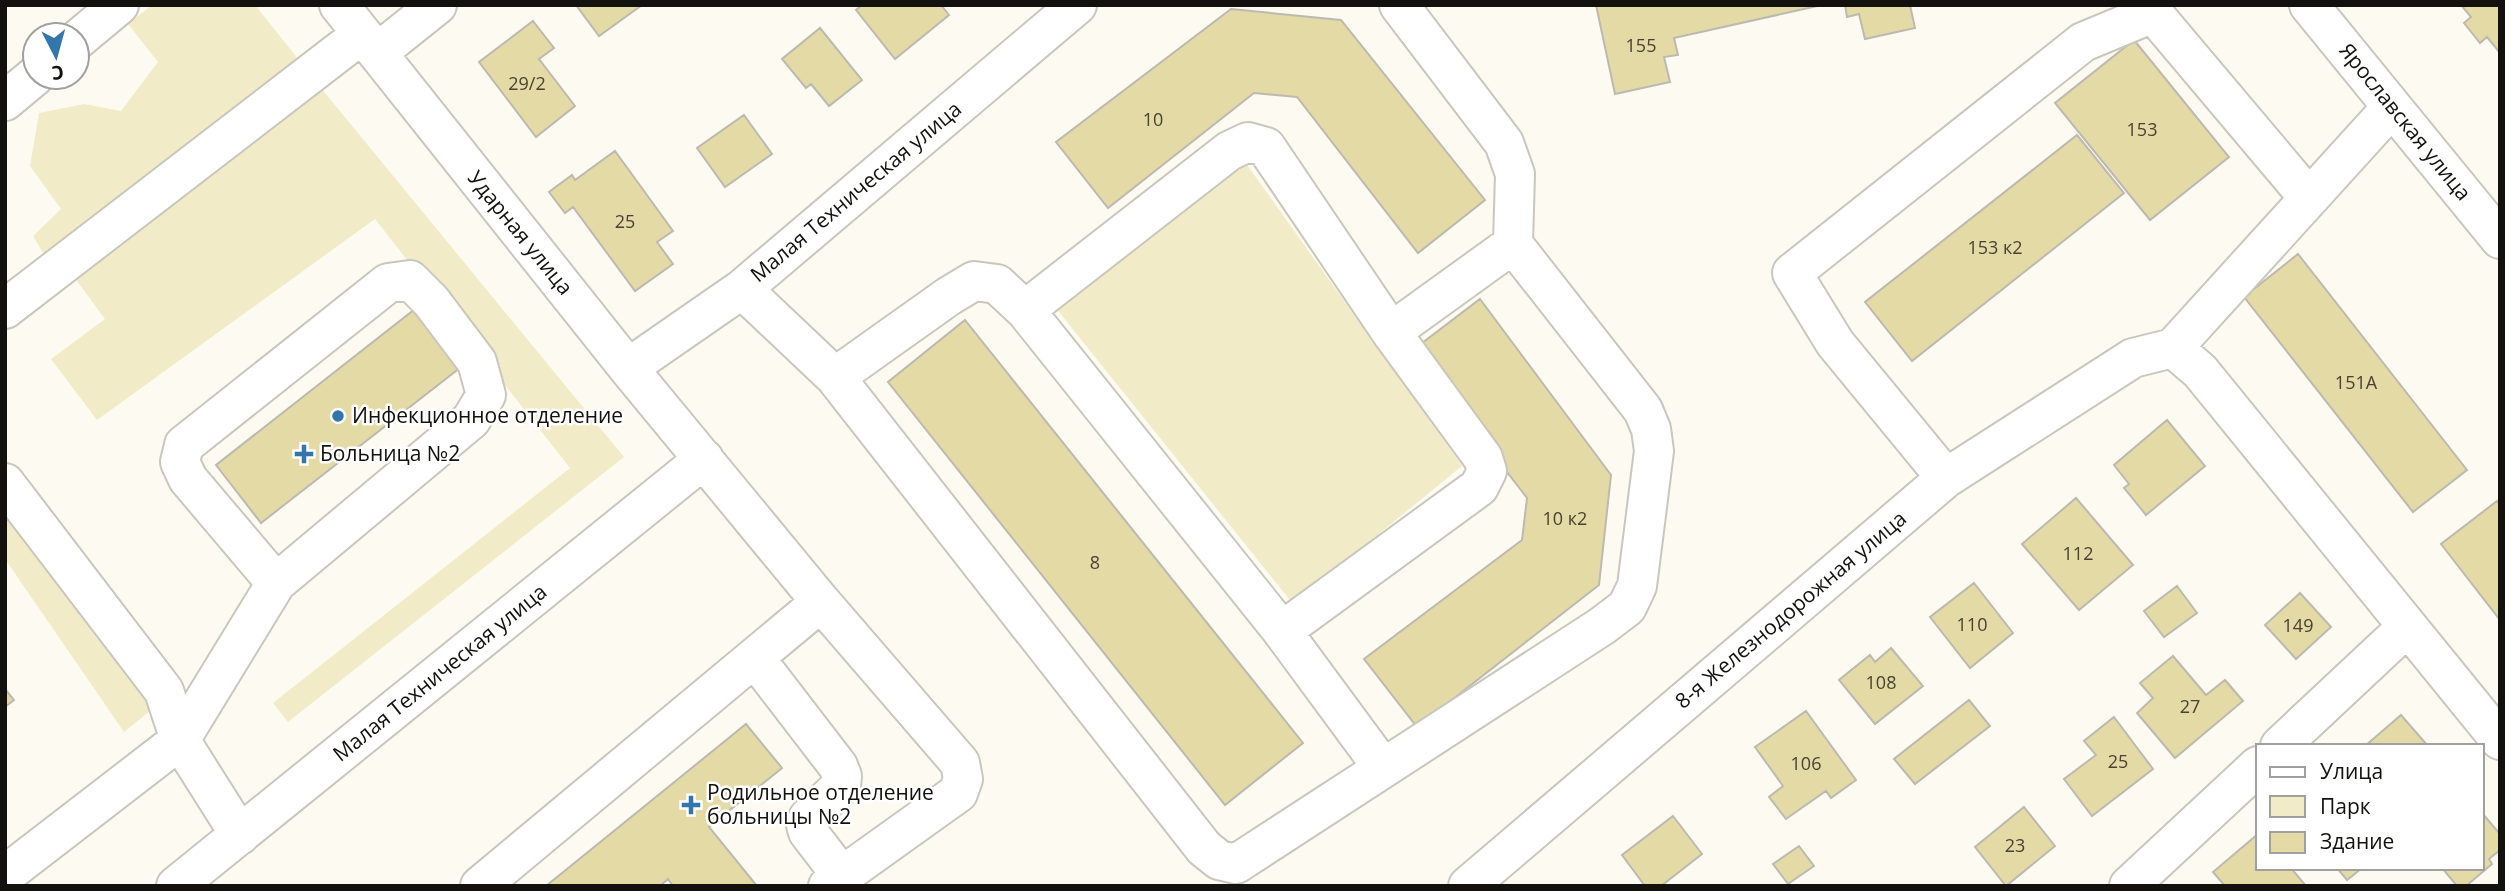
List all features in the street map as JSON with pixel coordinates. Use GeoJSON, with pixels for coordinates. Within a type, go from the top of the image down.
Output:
{"type":"FeatureCollection","features":[{"type":"Feature","properties":{"kind":"street"},"geometry":{"type":"LineString","coordinates":[[91,28],[119,5]]}},
{"type":"Feature","properties":{"kind":"street"},"geometry":{"type":"LineString","coordinates":[[5,309],[359,31],[438,5]]}},
{"type":"Feature","properties":{"kind":"street","name":"Малая Техническая улица"},"geometry":{"type":"LineString","coordinates":[[628,368],[742,289],[1077,5]]}},
{"type":"Feature","properties":{"kind":"street"},"geometry":{"type":"LineString","coordinates":[[742,289],[835,377],[1204,848],[1219,860],[1236,864],[1602,626],[1627,607],[1637,586],[1654,451],[1651,429],[1643,410],[1513,244],[1515,174],[1504,143],[1399,5]]}},
{"type":"Feature","properties":{"kind":"street","name":"Ярославская улица"},"geometry":{"type":"LineString","coordinates":[[2309,5],[2500,239]]}},
{"type":"Feature","properties":{"kind":"street"},"geometry":{"type":"LineString","coordinates":[[1946,478],[1835,343],[1793,273],[2083,42],[2156,9],[2309,198]]}},
{"type":"Feature","properties":{"kind":"street","name":"Ударная улица"},"geometry":{"type":"LineString","coordinates":[[359,31],[628,368],[821,602],[960,763],[963,779],[958,793],[835,881]]}},
{"type":"Feature","properties":{"kind":"street"},"geometry":{"type":"LineString","coordinates":[[5,100],[21,87]]}},
{"type":"Feature","properties":{"kind":"street"},"geometry":{"type":"LineString","coordinates":[[2392,107],[2173,348],[2200,372],[2500,740]]}},
{"type":"Feature","properties":{"kind":"street"},"geometry":{"type":"LineString","coordinates":[[1025,310],[1229,151],[1248,142],[1266,147],[1391,332],[1483,458],[1487,471],[1479,487],[1282,631]]}},
{"type":"Feature","properties":{"kind":"street"},"geometry":{"type":"LineString","coordinates":[[1391,332],[1513,244]]}},
{"type":"Feature","properties":{"kind":"street"},"geometry":{"type":"LineString","coordinates":[[5,875],[180,740],[276,583],[471,420],[486,395],[477,362],[431,302],[410,280],[388,283],[184,444],[180,462],[188,479],[276,583]]}},
{"type":"Feature","properties":{"kind":"street"},"geometry":{"type":"LineString","coordinates":[[835,377],[974,281],[997,284],[1025,310],[1282,631],[1383,768]]}},
{"type":"Feature","properties":{"kind":"street","name":"8-я Железнодорожная улица"},"geometry":{"type":"LineString","coordinates":[[1468,886],[1946,478],[2133,358],[2173,348]]}},
{"type":"Feature","properties":{"kind":"street","name":"Малая Техническая улица"},"geometry":{"type":"LineString","coordinates":[[188,882],[240,835],[704,459]]}},
{"type":"Feature","properties":{"kind":"street"},"geometry":{"type":"LineString","coordinates":[[5,483],[164,691],[180,740],[240,835]]}},
{"type":"Feature","properties":{"kind":"street"},"geometry":{"type":"LineString","coordinates":[[480,886],[821,602]]}},
{"type":"Feature","properties":{"kind":"street"},"geometry":{"type":"LineString","coordinates":[[2282,744],[2407,627]]}},
{"type":"Feature","properties":{"kind":"street"},"geometry":{"type":"LineString","coordinates":[[755,659],[838,766],[842,776],[841,786],[808,818],[806,825],[835,881]]}},
{"type":"Feature","properties":{"kind":"street"},"geometry":{"type":"LineString","coordinates":[[2129,886],[2256,768]]}},
{"type":"Feature","properties":{"kind":"green space"},"geometry":{"type":"Polygon","coordinates":[[[152,5],[255,5],[303,65],[48,261],[33,236],[61,209],[30,166],[39,113],[84,104],[121,111],[158,62],[128,24],[152,5]]]}},
{"type":"Feature","properties":{"kind":"green space"},"geometry":{"type":"Polygon","coordinates":[[[321,88],[624,457],[288,722],[273,703],[570,468],[375,219],[97,420],[51,359],[105,319],[74,277],[321,88]]]}},
{"type":"Feature","properties":{"kind":"green space"},"geometry":{"type":"Polygon","coordinates":[[[1245,162],[1462,466],[1293,604],[1055,307],[1245,162]]]}},
{"type":"Feature","properties":{"kind":"green space"},"geometry":{"type":"Polygon","coordinates":[[[5,490],[165,699],[124,732],[5,559],[5,490]]]}},
{"type":"Feature","properties":{"kind":"building"},"geometry":{"type":"Polygon","coordinates":[[[576,5],[642,5],[599,36],[576,5]]]}},
{"type":"Feature","properties":{"kind":"building"},"geometry":{"type":"Polygon","coordinates":[[[862,5],[941,5],[949,15],[895,59],[856,10],[862,5]]]}},
{"type":"Feature","properties":{"kind":"building"},"geometry":{"type":"Polygon","coordinates":[[[1596,5],[1822,5],[1674,38],[1678,55],[1664,57],[1670,82],[1615,94],[1596,5]]]}},
{"type":"Feature","properties":{"kind":"building"},"geometry":{"type":"Polygon","coordinates":[[[1845,5],[1910,5],[1915,28],[1865,39],[1859,14],[1847,17],[1845,5]]]}},
{"type":"Feature","properties":{"kind":"building"},"geometry":{"type":"Polygon","coordinates":[[[2461,5],[2500,5],[2500,53],[2487,37],[2480,43],[2464,23],[2471,17],[2461,5]]]}},
{"type":"Feature","properties":{"kind":"building"},"geometry":{"type":"Polygon","coordinates":[[[1231,9],[1341,20],[1485,200],[1418,253],[1297,97],[1254,93],[1108,208],[1056,142],[1231,9]]]}},
{"type":"Feature","properties":{"kind":"building"},"geometry":{"type":"Polygon","coordinates":[[[533,21],[554,48],[539,59],[575,106],[536,137],[479,62],[533,21]]]}},
{"type":"Feature","properties":{"kind":"building"},"geometry":{"type":"Polygon","coordinates":[[[820,28],[862,80],[829,106],[811,84],[806,88],[782,59],[820,28]]]}},
{"type":"Feature","properties":{"kind":"building"},"geometry":{"type":"Polygon","coordinates":[[[2134,40],[2229,157],[2150,220],[2055,103],[2134,40]]]}},
{"type":"Feature","properties":{"kind":"building"},"geometry":{"type":"Polygon","coordinates":[[[744,115],[772,154],[725,187],[697,148],[744,115]]]}},
{"type":"Feature","properties":{"kind":"building"},"geometry":{"type":"Polygon","coordinates":[[[2077,135],[2124,193],[1912,361],[1865,302],[2077,135]]]}},
{"type":"Feature","properties":{"kind":"building"},"geometry":{"type":"Polygon","coordinates":[[[615,151],[673,231],[657,242],[673,264],[635,291],[573,207],[565,213],[549,192],[572,175],[575,180],[615,151]]]}},
{"type":"Feature","properties":{"kind":"building"},"geometry":{"type":"Polygon","coordinates":[[[2298,254],[2467,470],[2413,512],[2244,297],[2298,254]]]}},
{"type":"Feature","properties":{"kind":"building"},"geometry":{"type":"Polygon","coordinates":[[[1480,299],[1611,475],[1599,585],[1417,727],[1364,659],[1522,540],[1527,498],[1413,350],[1480,299]]]}},
{"type":"Feature","properties":{"kind":"building","name":"Инфекционное отделение"},"geometry":{"type":"Polygon","coordinates":[[[415,309],[461,367],[261,523],[216,465],[415,309]]]}},
{"type":"Feature","properties":{"kind":"building"},"geometry":{"type":"Polygon","coordinates":[[[965,320],[1303,743],[1225,805],[888,382],[965,320]]]}},
{"type":"Feature","properties":{"kind":"building"},"geometry":{"type":"Polygon","coordinates":[[[2167,420],[2205,466],[2146,515],[2124,488],[2129,484],[2114,465],[2167,420]]]}},
{"type":"Feature","properties":{"kind":"building"},"geometry":{"type":"Polygon","coordinates":[[[2076,498],[2133,565],[2079,610],[2022,544],[2076,498]]]}},
{"type":"Feature","properties":{"kind":"building"},"geometry":{"type":"Polygon","coordinates":[[[2497,501],[2500,505],[2500,620],[2441,544],[2497,501]]]}},
{"type":"Feature","properties":{"kind":"building"},"geometry":{"type":"Polygon","coordinates":[[[1974,583],[2013,633],[1970,668],[1930,617],[1974,583]]]}},
{"type":"Feature","properties":{"kind":"building"},"geometry":{"type":"Polygon","coordinates":[[[2177,586],[2197,613],[2164,637],[2144,611],[2177,586]]]}},
{"type":"Feature","properties":{"kind":"building"},"geometry":{"type":"Polygon","coordinates":[[[2300,593],[2331,627],[2296,659],[2265,625],[2300,593]]]}},
{"type":"Feature","properties":{"kind":"building"},"geometry":{"type":"Polygon","coordinates":[[[1891,648],[1923,686],[1875,724],[1839,680],[1870,655],[1875,662],[1891,648]]]}},
{"type":"Feature","properties":{"kind":"building"},"geometry":{"type":"Polygon","coordinates":[[[2173,656],[2206,695],[2225,680],[2243,701],[2175,758],[2137,713],[2153,698],[2140,683],[2173,656]]]}},
{"type":"Feature","properties":{"kind":"building"},"geometry":{"type":"Polygon","coordinates":[[[5,689],[14,700],[5,707],[5,689]]]}},
{"type":"Feature","properties":{"kind":"building"},"geometry":{"type":"Polygon","coordinates":[[[1969,700],[1990,726],[1915,784],[1894,759],[1969,700]]]}},
{"type":"Feature","properties":{"kind":"building"},"geometry":{"type":"Polygon","coordinates":[[[1806,711],[1856,780],[1831,798],[1826,791],[1786,819],[1769,797],[1783,786],[1755,747],[1806,711]]]}},
{"type":"Feature","properties":{"kind":"building"},"geometry":{"type":"Polygon","coordinates":[[[2401,715],[2426,744],[2367,744],[2401,715]]]}},
{"type":"Feature","properties":{"kind":"building"},"geometry":{"type":"Polygon","coordinates":[[[2114,717],[2153,769],[2092,816],[2064,779],[2096,755],[2084,741],[2114,717]]]}},
{"type":"Feature","properties":{"kind":"building","name":"Родильное отделение больницы №2"},"geometry":{"type":"Polygon","coordinates":[[[746,724],[782,768],[709,827],[757,886],[673,886],[668,879],[660,886],[546,886],[746,724]]]}},
{"type":"Feature","properties":{"kind":"building"},"geometry":{"type":"Polygon","coordinates":[[[2024,807],[2055,846],[2006,886],[1975,847],[2024,807]]]}},
{"type":"Feature","properties":{"kind":"building"},"geometry":{"type":"Polygon","coordinates":[[[2484,815],[2500,834],[2500,850],[2489,859],[2492,864],[2466,886],[2457,886],[2444,870],[2484,870],[2484,815]]]}},
{"type":"Feature","properties":{"kind":"building"},"geometry":{"type":"Polygon","coordinates":[[[1673,816],[1702,854],[1661,886],[1645,886],[1622,855],[1673,816]]]}},
{"type":"Feature","properties":{"kind":"building"},"geometry":{"type":"Polygon","coordinates":[[[2256,836],[2256,870],[2293,870],[2306,886],[2225,886],[2213,872],[2256,836]]]}},
{"type":"Feature","properties":{"kind":"building"},"geometry":{"type":"Polygon","coordinates":[[[1799,846],[1814,866],[1788,884],[1773,864],[1799,846]]]}},
{"type":"Feature","properties":{"kind":"building"},"geometry":{"type":"Polygon","coordinates":[[[2339,870],[2360,870],[2347,880],[2339,870]]]}},
{"type":"Feature","properties":{"kind":"place","name":"Инфекционное отделение"},"geometry":{"type":"Point","coordinates":[338,416]}},
{"type":"Feature","properties":{"kind":"place","name":"Больница №2"},"geometry":{"type":"Point","coordinates":[304,454]}},
{"type":"Feature","properties":{"kind":"place","name":"Родильное отделение больницы №2"},"geometry":{"type":"Point","coordinates":[691,805]}}]}
